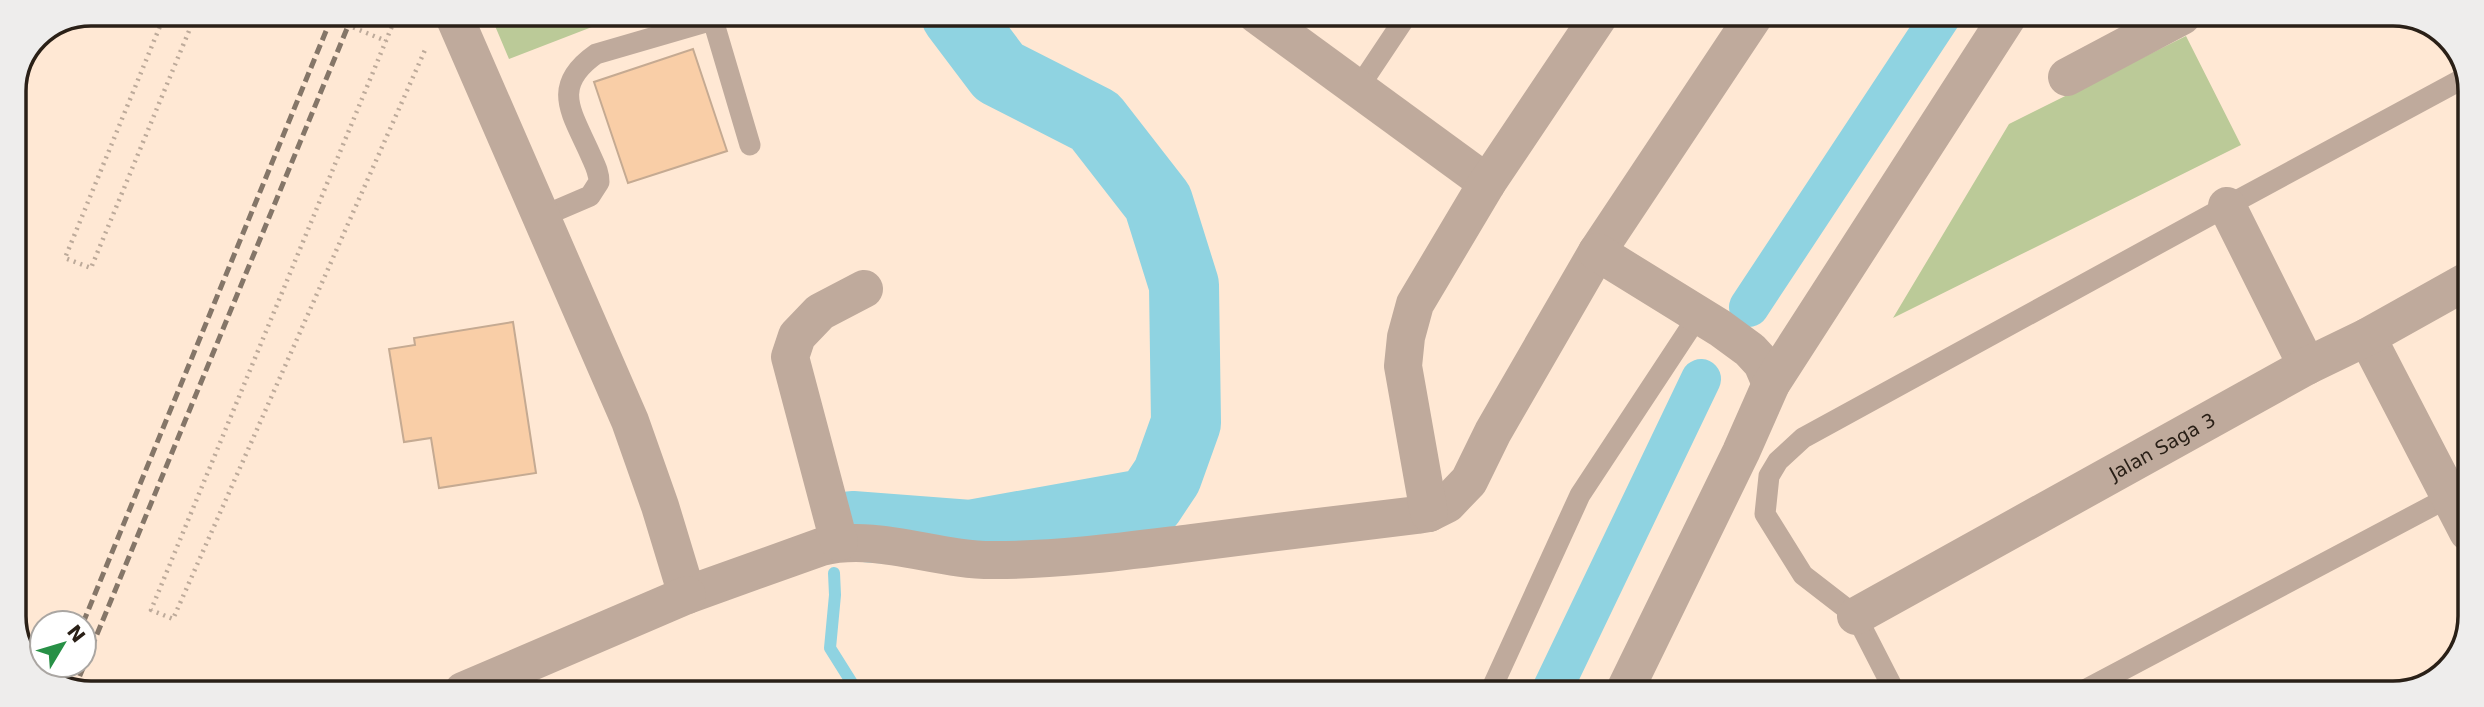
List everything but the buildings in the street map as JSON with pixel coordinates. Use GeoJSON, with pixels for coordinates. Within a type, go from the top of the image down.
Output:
{"type":"FeatureCollection","features":[{"type":"Feature","properties":{"kind":"street"},"geometry":{"type":"LineString","coordinates":[[1272,26],[1487,183]]}},
{"type":"Feature","properties":{"kind":"street"},"geometry":{"type":"LineString","coordinates":[[1429,513],[1403,366],[1406,337],[1415,304],[1487,183],[1592,26]]}},
{"type":"Feature","properties":{"kind":"street"},"geometry":{"type":"LineString","coordinates":[[486,681],[687,595],[839,542],[993,561],[1080,556],[1429,513],[1458,496],[1469,481],[1493,432],[1597,252],[1748,26]]}},
{"type":"Feature","properties":{"kind":"street"},"geometry":{"type":"LineString","coordinates":[[1629,681],[1741,452],[1770,384],[2002,26]]}},
{"type":"Feature","properties":{"kind":"street"},"geometry":{"type":"LineString","coordinates":[[2067,76],[2163,26]]}},
{"type":"Feature","properties":{"kind":"street"},"geometry":{"type":"LineString","coordinates":[[441,27],[541,217],[630,421],[687,595]]}},
{"type":"Feature","properties":{"kind":"street"},"geometry":{"type":"LineString","coordinates":[[2227,205],[2307,366]]}},
{"type":"Feature","properties":{"kind":"street"},"geometry":{"type":"LineString","coordinates":[[1597,252],[1720,328],[1750,350],[1762,363],[1770,384]]}},
{"type":"Feature","properties":{"kind":"street","name":"Jalan Saga 3"},"geometry":{"type":"LineString","coordinates":[[1856,616],[2307,366],[2367,337],[2458,286]]}},
{"type":"Feature","properties":{"kind":"street"},"geometry":{"type":"LineString","coordinates":[[839,542],[790,357],[797,336],[820,312],[864,289]]}},
{"type":"Feature","properties":{"kind":"street"},"geometry":{"type":"LineString","coordinates":[[2367,337],[2458,490]]}},
{"type":"Feature","properties":{"kind":"lane"},"geometry":{"type":"LineString","coordinates":[[541,217],[590,196],[598,182],[596,167],[567,100],[571,83],[585,61],[596,54],[690,26]]}},
{"type":"Feature","properties":{"kind":"lane"},"geometry":{"type":"LineString","coordinates":[[719,26],[750,145]]}},
{"type":"Feature","properties":{"kind":"lane"},"geometry":{"type":"LineString","coordinates":[[1359,88],[1400,26]]}},
{"type":"Feature","properties":{"kind":"lane"},"geometry":{"type":"LineString","coordinates":[[1889,681],[1856,616],[1803,575],[1765,514],[1769,476],[1778,461],[1803,439],[2227,205],[2457,83]]}},
{"type":"Feature","properties":{"kind":"lane"},"geometry":{"type":"LineString","coordinates":[[1495,681],[1580,495],[1699,316]]}},
{"type":"Feature","properties":{"kind":"lane"},"geometry":{"type":"LineString","coordinates":[[2102,681],[2458,493]]}},
{"type":"Feature","properties":{"kind":"path"},"geometry":{"type":"LineString","coordinates":[[160,26],[65,258],[91,268],[191,26]]}},
{"type":"Feature","properties":{"kind":"path"},"geometry":{"type":"LineString","coordinates":[[350,26],[386,41]]}},
{"type":"Feature","properties":{"kind":"path"},"geometry":{"type":"LineString","coordinates":[[392,26],[151,610],[173,619],[441,27]]}},
{"type":"Feature","properties":{"kind":"green space"},"geometry":{"type":"Polygon","coordinates":[[[495,26],[594,26],[509,59],[495,26]]]}},
{"type":"Feature","properties":{"kind":"green space"},"geometry":{"type":"Polygon","coordinates":[[[2186,36],[2241,145],[1893,318],[2009,124],[2186,36]]]}},
{"type":"Feature","properties":{"kind":"waterway"},"geometry":{"type":"LineString","coordinates":[[852,526],[970,535],[1149,503],[1167,476],[1186,423],[1184,285],[1158,202],[1095,121],[999,72],[964,26]]}},
{"type":"Feature","properties":{"kind":"waterway"},"geometry":{"type":"LineString","coordinates":[[1749,307],[1934,26]]}},
{"type":"Feature","properties":{"kind":"waterway"},"geometry":{"type":"LineString","coordinates":[[1556,681],[1701,379]]}},
{"type":"Feature","properties":{"kind":"waterway"},"geometry":{"type":"LineString","coordinates":[[834,573],[835,595],[830,648],[851,681]]}},
{"type":"Feature","properties":{"kind":"railway"},"geometry":{"type":"LineString","coordinates":[[89,609],[328,26]]}},
{"type":"Feature","properties":{"kind":"railway"},"geometry":{"type":"LineString","coordinates":[[78,679],[348,26]]}}]}
